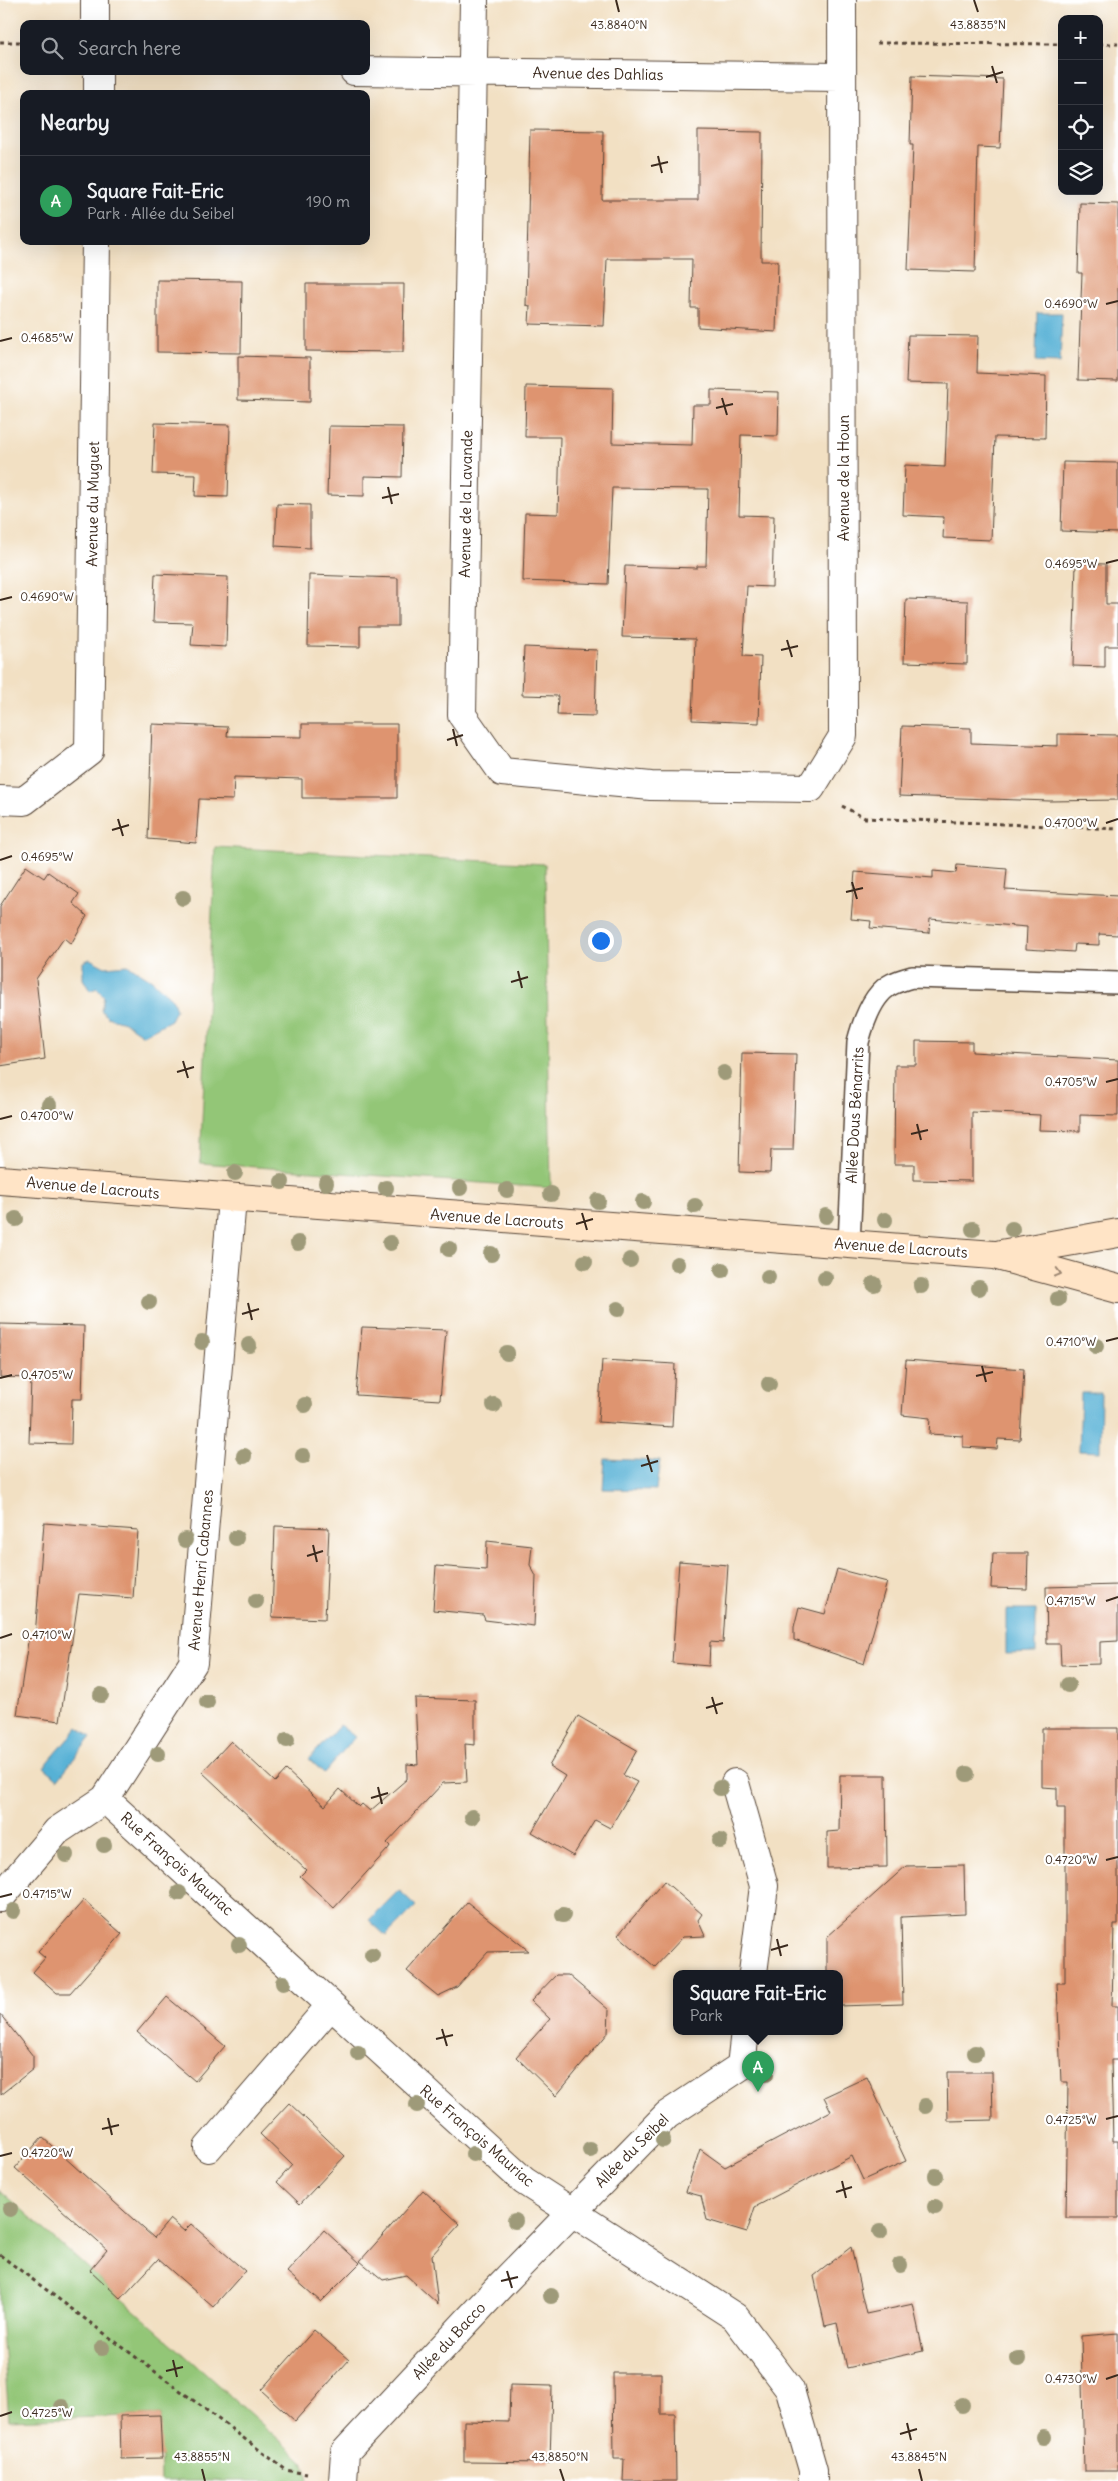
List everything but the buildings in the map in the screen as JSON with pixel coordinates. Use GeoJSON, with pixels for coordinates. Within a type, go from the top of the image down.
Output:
{"type":"FeatureCollection","features":[{"type":"Feature","properties":{"kind":"street"},"geometry":{"type":"LineString","coordinates":[[95,0],[95,20]]}},
{"type":"Feature","properties":{"kind":"street","name":"Avenue de la Lavande"},"geometry":{"type":"LineString","coordinates":[[474,0],[462,715],[502,772],[652,786],[811,788]]}},
{"type":"Feature","properties":{"kind":"street","name":"Avenue de la Houn"},"geometry":{"type":"LineString","coordinates":[[811,788],[843,736],[842,0]]}},
{"type":"Feature","properties":{"kind":"street","name":"Avenue des Dahlias"},"geometry":{"type":"LineString","coordinates":[[370,71],[841,77]]}},
{"type":"Feature","properties":{"kind":"street"},"geometry":{"type":"LineString","coordinates":[[98,75],[98,90]]}},
{"type":"Feature","properties":{"kind":"street","name":"Avenue du Muguet"},"geometry":{"type":"LineString","coordinates":[[0,800],[24,801],[89,751],[96,245]]}},
{"type":"Feature","properties":{"kind":"street","name":"Avenue de Lacrouts"},"geometry":{"type":"LineString","coordinates":[[0,1180],[994,1255],[1118,1289]]}},
{"type":"Feature","properties":{"kind":"street","name":"Avenue Henri Cabannes"},"geometry":{"type":"LineString","coordinates":[[0,1898],[56,1830],[105,1799],[193,1663],[232,1199]]}},
{"type":"Feature","properties":{"kind":"street","name":"Avenue de Lacrouts"},"geometry":{"type":"LineString","coordinates":[[994,1255],[1118,1233]]}},
{"type":"Feature","properties":{"kind":"street"},"geometry":{"type":"LineString","coordinates":[[735,1782],[764,1886],[753,1970]]}},
{"type":"Feature","properties":{"kind":"street","name":"Rue François Mauriac"},"geometry":{"type":"LineString","coordinates":[[105,1799],[524,2181],[735,2317],[790,2390],[813,2470],[813,2481]]}},
{"type":"Feature","properties":{"kind":"street"},"geometry":{"type":"LineString","coordinates":[[208,2148],[331,2005]]}},
{"type":"Feature","properties":{"kind":"street","name":"Allée du Seibel"},"geometry":{"type":"LineString","coordinates":[[573,2211],[667,2115],[741,2066],[745,2035]]}},
{"type":"Feature","properties":{"kind":"street","name":"Allée du Bacco"},"geometry":{"type":"LineString","coordinates":[[343,2481],[345,2452],[573,2211]]}},
{"type":"Feature","properties":{"kind":"lane","name":"Allée Dous Bénarrits"},"geometry":{"type":"LineString","coordinates":[[849,1244],[858,1042],[864,1019],[875,1001],[890,984],[912,978],[1118,983]]}},
{"type":"Feature","properties":{"kind":"path"},"geometry":{"type":"LineString","coordinates":[[0,42],[20,42]]}},
{"type":"Feature","properties":{"kind":"path"},"geometry":{"type":"LineString","coordinates":[[841,43],[1058,44]]}},
{"type":"Feature","properties":{"kind":"path"},"geometry":{"type":"LineString","coordinates":[[1103,44],[1118,44]]}},
{"type":"Feature","properties":{"kind":"path"},"geometry":{"type":"LineString","coordinates":[[811,788],[865,818],[1118,829]]}},
{"type":"Feature","properties":{"kind":"path"},"geometry":{"type":"LineString","coordinates":[[0,2255],[286,2470],[343,2481]]}},
{"type":"Feature","properties":{"kind":"green space"},"geometry":{"type":"Polygon","coordinates":[[[215,847],[545,864],[551,1188],[200,1163],[215,847]]]}},
{"type":"Feature","properties":{"kind":"green space"},"geometry":{"type":"Polygon","coordinates":[[[0,2190],[303,2461],[308,2481],[161,2481],[160,2415],[9,2420],[0,2302],[0,2190]]]}},
{"type":"Feature","properties":{"kind":"water"},"geometry":{"type":"Polygon","coordinates":[[[1037,313],[1062,313],[1060,363],[1036,362],[1037,313]]]}},
{"type":"Feature","properties":{"kind":"water"},"geometry":{"type":"Polygon","coordinates":[[[90,959],[105,967],[128,965],[152,980],[173,1000],[176,1010],[171,1020],[143,1035],[124,1022],[107,1017],[101,1010],[104,997],[97,988],[90,991],[83,979],[83,962],[90,959]]]}},
{"type":"Feature","properties":{"kind":"water"},"geometry":{"type":"Polygon","coordinates":[[[1081,1393],[1101,1393],[1100,1452],[1079,1451],[1081,1393]]]}},
{"type":"Feature","properties":{"kind":"water"},"geometry":{"type":"Polygon","coordinates":[[[605,1459],[660,1461],[656,1490],[603,1489],[605,1459]]]}},
{"type":"Feature","properties":{"kind":"water"},"geometry":{"type":"Polygon","coordinates":[[[1006,1610],[1036,1610],[1036,1653],[1006,1654],[1006,1610]]]}},
{"type":"Feature","properties":{"kind":"water"},"geometry":{"type":"Polygon","coordinates":[[[340,1725],[355,1737],[324,1773],[309,1759],[340,1725]]]}},
{"type":"Feature","properties":{"kind":"water"},"geometry":{"type":"Polygon","coordinates":[[[78,1727],[91,1737],[58,1779],[44,1767],[78,1727]]]}},
{"type":"Feature","properties":{"kind":"water"},"geometry":{"type":"Polygon","coordinates":[[[399,1890],[416,1906],[386,1936],[369,1920],[399,1890]]]}},
{"type":"Feature","properties":{"kind":"place","name":"Square Fait-Eric"},"geometry":{"type":"Point","coordinates":[758,2092]}}]}
